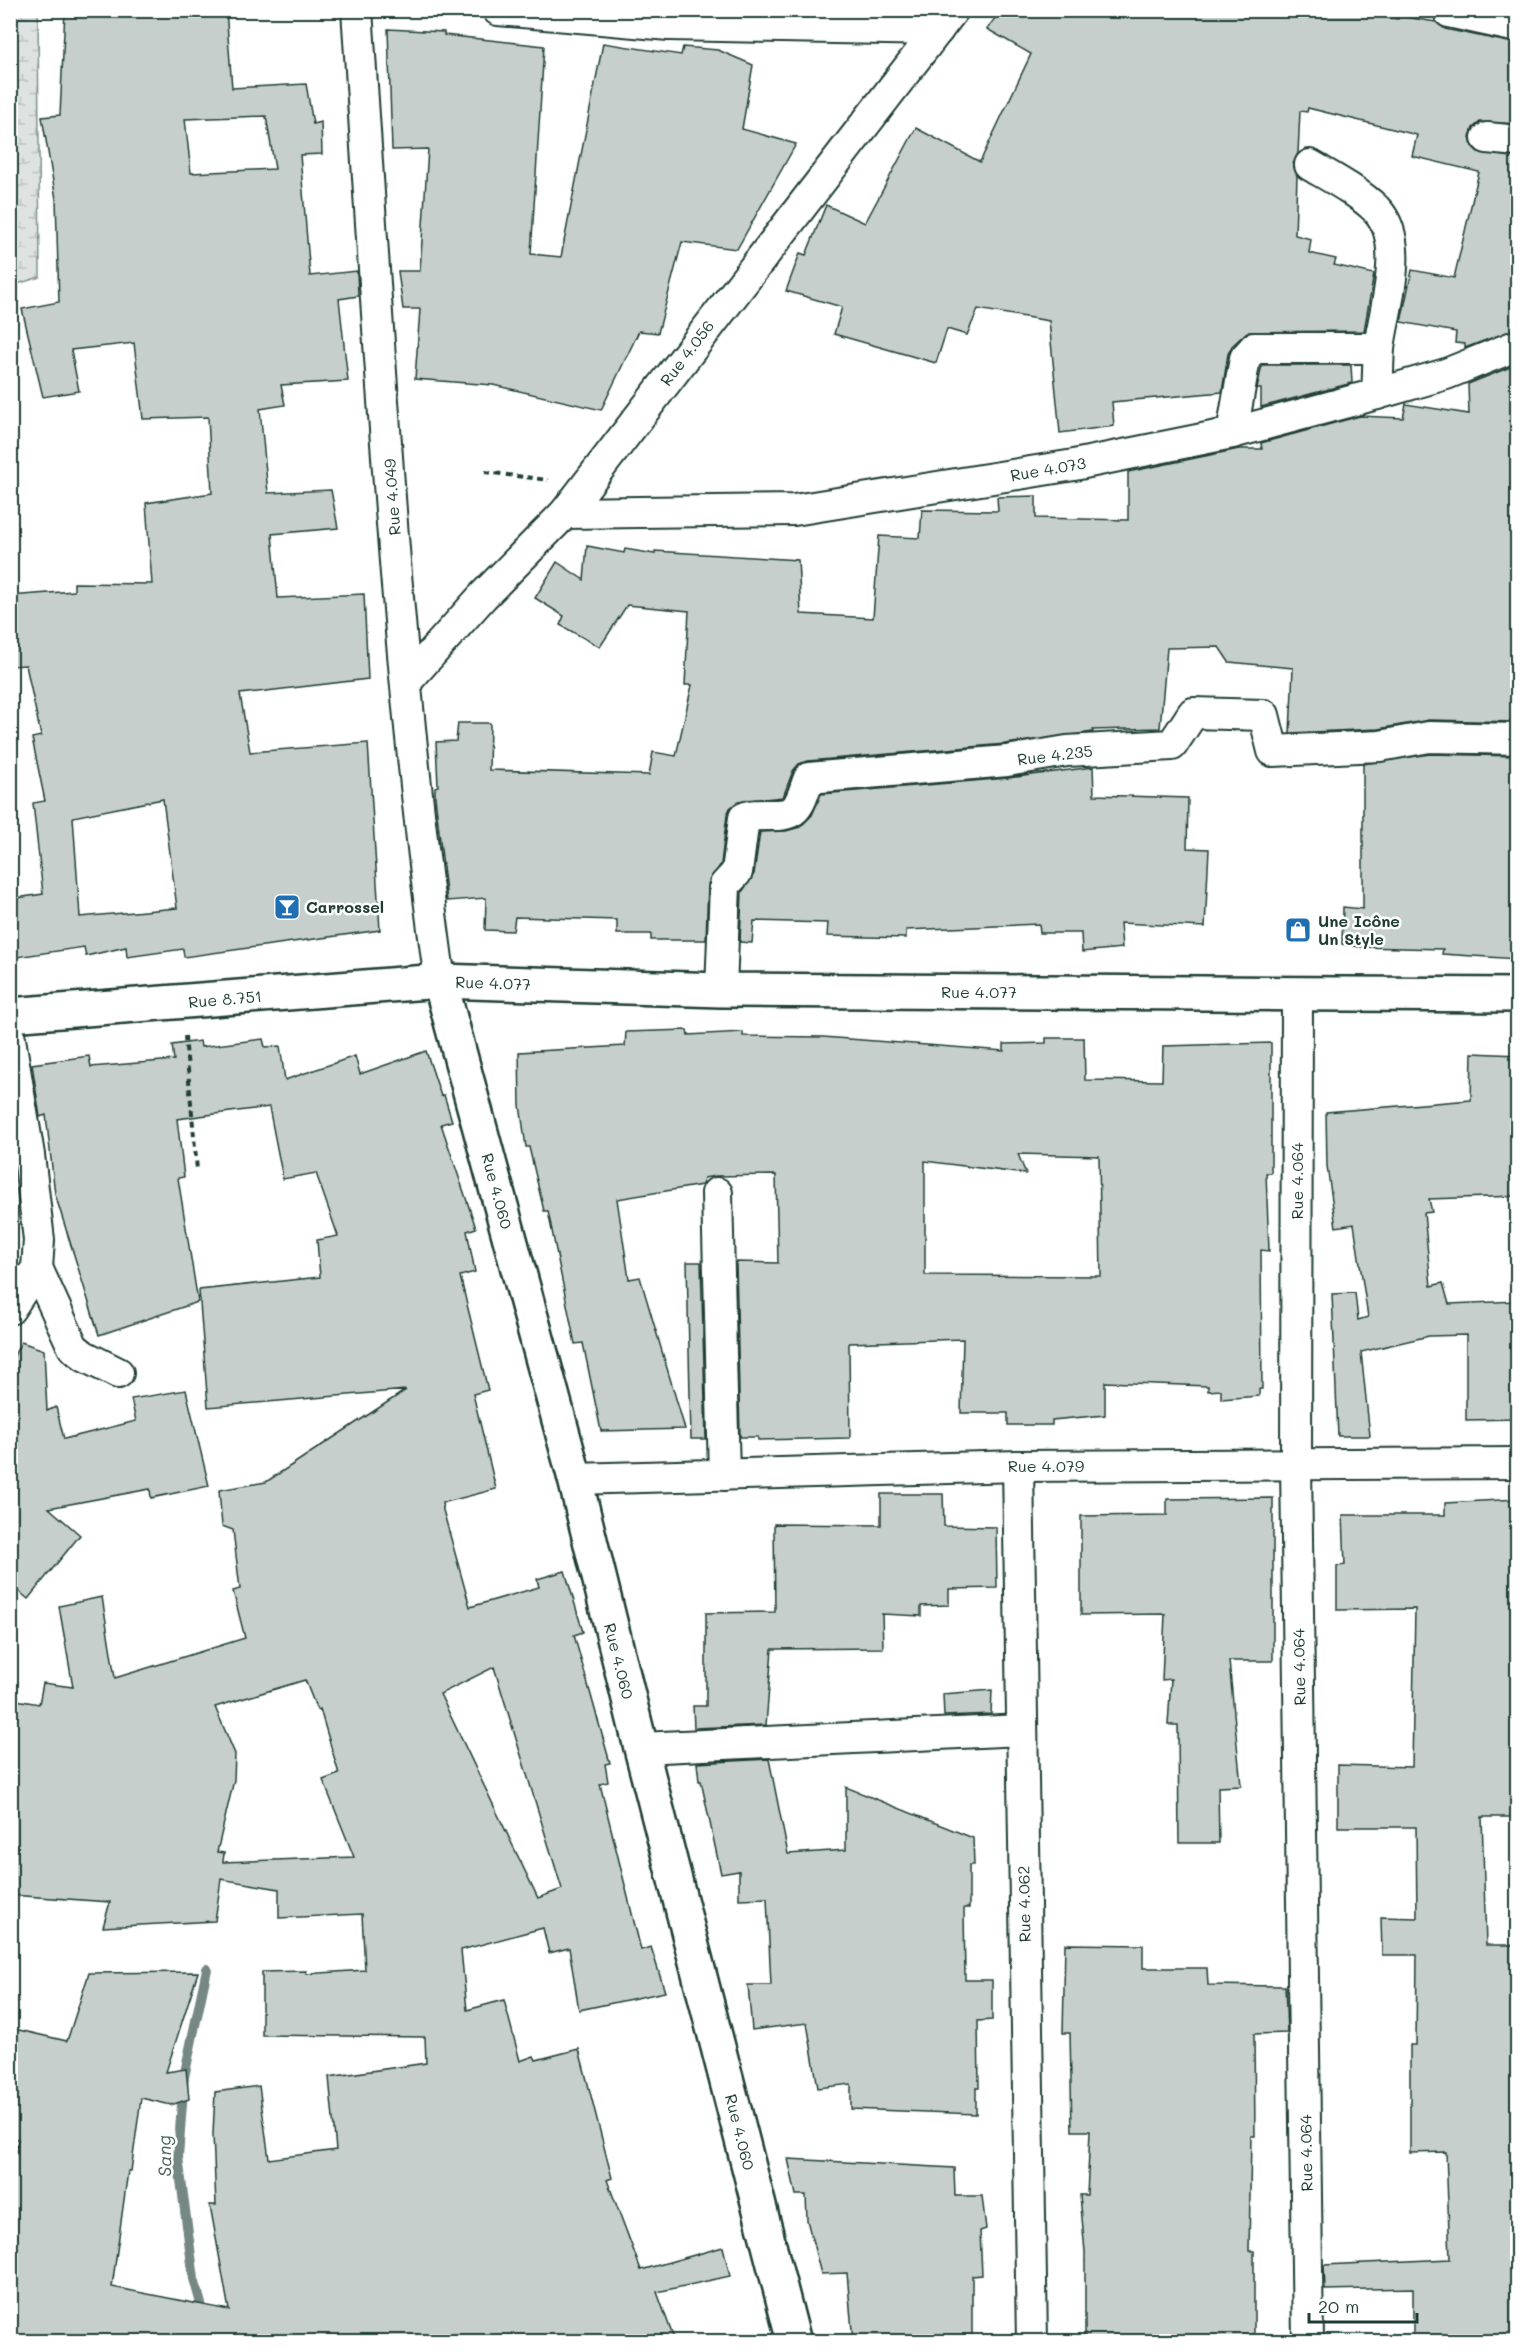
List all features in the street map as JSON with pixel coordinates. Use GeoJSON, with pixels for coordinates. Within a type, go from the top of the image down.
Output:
{"type":"FeatureCollection","features":[{"type":"Feature","properties":{"kind":"main road","name":"Rue 4.077"},"geometry":{"type":"LineString","coordinates":[[440,981],[721,990],[1518,995]]}},
{"type":"Feature","properties":{"kind":"main road","name":"Rue 8.751"},"geometry":{"type":"LineString","coordinates":[[10,1015],[440,981]]}},
{"type":"Feature","properties":{"kind":"main road","name":"Rue 4.060"},"geometry":{"type":"LineString","coordinates":[[440,981],[575,1479],[641,1748],[794,2342]]}},
{"type":"Feature","properties":{"kind":"street","name":"Rue 4.049"},"geometry":{"type":"LineString","coordinates":[[357,10],[406,682],[427,888],[440,981]]}},
{"type":"Feature","properties":{"kind":"street"},"geometry":{"type":"LineString","coordinates":[[498,10],[669,18],[945,20]]}},
{"type":"Feature","properties":{"kind":"street"},"geometry":{"type":"LineString","coordinates":[[1449,12],[1518,27]]}},
{"type":"Feature","properties":{"kind":"street","name":"Rue 4.056"},"geometry":{"type":"LineString","coordinates":[[406,682],[483,596],[565,513],[945,20]]}},
{"type":"Feature","properties":{"kind":"street"},"geometry":{"type":"LineString","coordinates":[[1487,138],[1518,141]]}},
{"type":"Feature","properties":{"kind":"street"},"geometry":{"type":"LineString","coordinates":[[1311,165],[1348,188],[1377,210],[1390,238],[1393,271],[1379,348],[1377,394]]}},
{"type":"Feature","properties":{"kind":"street","name":"Rue 4.073"},"geometry":{"type":"LineString","coordinates":[[565,513],[794,510],[1074,465],[1232,433],[1377,394],[1446,374],[1518,345]]}},
{"type":"Feature","properties":{"kind":"street"},"geometry":{"type":"LineString","coordinates":[[1232,433],[1245,358],[1254,348],[1379,348]]}},
{"type":"Feature","properties":{"kind":"street","name":"Rue 4.235"},"geometry":{"type":"LineString","coordinates":[[721,990],[725,885],[736,872],[744,818],[751,815],[788,813],[795,808],[809,778],[1007,761],[1067,751],[1172,745],[1193,713],[1264,715],[1273,751],[1380,746],[1429,737],[1518,739]]}},
{"type":"Feature","properties":{"kind":"street","name":"Rue 4.064"},"geometry":{"type":"LineString","coordinates":[[1297,993],[1296,1465],[1308,2342]]}},
{"type":"Feature","properties":{"kind":"street"},"geometry":{"type":"LineString","coordinates":[[10,1039],[36,1212],[39,1240],[37,1268],[73,1347],[84,1356],[118,1373]]}},
{"type":"Feature","properties":{"kind":"street"},"geometry":{"type":"LineString","coordinates":[[717,1193],[724,1474]]}},
{"type":"Feature","properties":{"kind":"street"},"geometry":{"type":"LineString","coordinates":[[10,1309],[37,1268]]}},
{"type":"Feature","properties":{"kind":"street","name":"Rue 4.079"},"geometry":{"type":"LineString","coordinates":[[575,1479],[1018,1466],[1518,1463]]}},
{"type":"Feature","properties":{"kind":"street","name":"Rue 4.062"},"geometry":{"type":"LineString","coordinates":[[1018,1466],[1032,2342]]}},
{"type":"Feature","properties":{"kind":"street"},"geometry":{"type":"LineString","coordinates":[[641,1748],[1022,1730]]}},
{"type":"Feature","properties":{"kind":"path"},"geometry":{"type":"LineString","coordinates":[[485,472],[524,479],[588,483]]}},
{"type":"Feature","properties":{"kind":"path"},"geometry":{"type":"LineString","coordinates":[[183,1002],[197,1170]]}},
{"type":"Feature","properties":{"kind":"green space"},"geometry":{"type":"Polygon","coordinates":[[[11,10],[38,11],[40,277],[11,286],[11,10]]]}},
{"type":"Feature","properties":{"kind":"building"},"geometry":{"type":"Polygon","coordinates":[[[65,10],[226,10],[232,88],[306,84],[313,124],[321,122],[322,154],[300,155],[310,276],[357,271],[358,296],[339,299],[348,381],[281,385],[285,405],[260,409],[268,493],[331,490],[338,528],[272,534],[278,598],[364,594],[368,679],[240,694],[250,752],[368,743],[380,930],[184,957],[183,949],[127,957],[126,947],[86,956],[84,947],[17,957],[10,941],[10,899],[43,894],[33,803],[45,801],[32,738],[41,736],[26,665],[10,666],[10,596],[74,591],[74,583],[152,584],[146,503],[212,493],[208,417],[143,419],[134,343],[71,350],[79,391],[43,397],[22,309],[59,302],[56,199],[42,117],[60,115],[65,10]],[[266,116],[185,119],[191,173],[275,169],[266,116]],[[163,799],[73,817],[80,917],[177,908],[163,799]]]}},
{"type":"Feature","properties":{"kind":"building"},"geometry":{"type":"Polygon","coordinates":[[[1001,10],[1331,11],[1398,19],[1399,16],[1436,22],[1445,29],[1518,44],[1518,124],[1480,122],[1473,128],[1470,137],[1472,146],[1478,152],[1518,158],[1518,328],[1465,348],[1465,344],[1455,343],[1456,332],[1401,322],[1412,270],[1454,278],[1479,172],[1412,156],[1417,135],[1308,108],[1307,112],[1300,111],[1298,153],[1293,164],[1297,176],[1295,235],[1311,239],[1309,253],[1336,259],[1334,265],[1374,274],[1364,331],[1247,332],[1232,346],[1228,354],[1222,392],[1112,402],[1114,426],[1060,433],[1049,321],[978,309],[967,335],[947,329],[936,363],[834,334],[842,307],[786,291],[800,253],[806,255],[826,205],[865,223],[916,128],[980,162],[1031,54],[987,29],[1001,10]]]}},
{"type":"Feature","properties":{"kind":"building"},"geometry":{"type":"Polygon","coordinates":[[[388,29],[444,32],[444,35],[544,46],[531,254],[561,257],[603,43],[681,55],[683,47],[718,50],[753,65],[742,129],[796,144],[737,249],[682,242],[658,333],[639,331],[601,410],[493,385],[415,379],[420,309],[403,309],[398,271],[420,271],[428,149],[392,150],[388,29]]]}},
{"type":"Feature","properties":{"kind":"building"},"geometry":{"type":"Polygon","coordinates":[[[1518,364],[1518,722],[1429,720],[1378,729],[1290,733],[1293,668],[1229,662],[1219,647],[1167,648],[1160,728],[1093,730],[1093,732],[1005,744],[808,761],[799,764],[793,771],[783,797],[738,802],[730,808],[727,815],[721,864],[708,884],[706,940],[651,940],[651,934],[617,934],[617,920],[515,917],[513,931],[485,930],[486,898],[447,901],[435,797],[435,787],[438,786],[436,742],[456,741],[458,723],[490,723],[489,770],[649,775],[653,752],[676,756],[692,685],[685,685],[689,611],[627,605],[600,647],[560,625],[564,616],[535,598],[557,562],[584,580],[587,546],[624,553],[625,549],[655,554],[655,551],[798,560],[801,614],[873,618],[879,536],[920,538],[922,510],[998,511],[997,497],[1036,496],[1036,518],[1128,520],[1128,472],[1239,449],[1262,449],[1261,443],[1360,416],[1403,418],[1406,404],[1469,414],[1468,384],[1518,364]]]}},
{"type":"Feature","properties":{"kind":"building"},"geometry":{"type":"Polygon","coordinates":[[[1262,365],[1351,365],[1352,383],[1261,407],[1261,389],[1257,389],[1262,365]]]}},
{"type":"Feature","properties":{"kind":"building"},"geometry":{"type":"Polygon","coordinates":[[[1430,754],[1518,756],[1518,959],[1442,954],[1443,949],[1360,947],[1342,944],[1343,907],[1363,909],[1363,764],[1430,754]]]}},
{"type":"Feature","properties":{"kind":"building"},"geometry":{"type":"Polygon","coordinates":[[[1093,767],[1094,795],[1188,798],[1187,848],[1209,849],[1205,927],[1120,923],[1122,948],[1082,952],[1081,933],[1040,933],[1039,924],[906,930],[906,938],[827,936],[828,923],[754,921],[752,943],[740,942],[742,892],[754,874],[760,832],[786,831],[800,827],[812,815],[821,794],[1008,778],[1093,767]]]}},
{"type":"Feature","properties":{"kind":"building"},"geometry":{"type":"Polygon","coordinates":[[[687,1030],[688,1035],[743,1032],[743,1036],[823,1037],[1004,1051],[1004,1044],[1046,1043],[1046,1038],[1084,1038],[1085,1080],[1162,1081],[1163,1046],[1271,1043],[1271,1173],[1266,1173],[1269,1251],[1261,1250],[1262,1389],[1259,1389],[1259,1396],[1221,1399],[1221,1390],[1208,1391],[1208,1386],[1105,1382],[1105,1415],[1052,1420],[1052,1425],[1008,1425],[1008,1413],[961,1413],[963,1339],[849,1343],[850,1438],[758,1440],[758,1437],[740,1437],[736,1262],[778,1263],[776,1175],[716,1176],[704,1178],[702,1185],[617,1199],[629,1279],[640,1277],[685,1429],[601,1431],[583,1343],[575,1344],[548,1211],[544,1211],[529,1147],[526,1147],[520,1105],[519,1052],[625,1046],[626,1032],[687,1030]],[[1018,1154],[1026,1174],[925,1161],[925,1275],[1101,1276],[1099,1156],[1018,1154]]]}},
{"type":"Feature","properties":{"kind":"building"},"geometry":{"type":"Polygon","coordinates":[[[263,1039],[265,1047],[280,1046],[285,1080],[355,1056],[360,1074],[426,1051],[441,1096],[444,1095],[452,1121],[441,1124],[476,1228],[467,1231],[475,1272],[460,1276],[488,1390],[473,1394],[496,1489],[442,1503],[443,1510],[470,1607],[539,1587],[537,1579],[565,1571],[583,1632],[574,1635],[610,1763],[605,1764],[608,1782],[600,1784],[641,1950],[651,1947],[665,1992],[579,2010],[569,1948],[549,1953],[543,1928],[461,1950],[467,2010],[504,2000],[520,2061],[534,2056],[536,2060],[579,2049],[612,2178],[607,2180],[641,2270],[723,2247],[730,2276],[657,2292],[675,2342],[10,2342],[10,2189],[18,2139],[10,2138],[10,2028],[67,2041],[89,1973],[198,1972],[166,2072],[186,2069],[189,2099],[171,2105],[141,2098],[112,2287],[229,2310],[210,2205],[216,2205],[213,2134],[215,2092],[259,2086],[269,2159],[336,2150],[329,2077],[426,2063],[425,2037],[262,2035],[262,1972],[306,1971],[306,1974],[365,1970],[362,1914],[279,1918],[279,1889],[221,1879],[215,1921],[103,1927],[110,1902],[10,1895],[10,1699],[39,1704],[43,1683],[73,1687],[59,1606],[102,1597],[115,1678],[245,1638],[233,1591],[240,1589],[233,1530],[222,1526],[219,1490],[266,1482],[406,1390],[208,1407],[199,1290],[320,1277],[317,1240],[338,1236],[316,1173],[283,1179],[269,1107],[177,1119],[184,1177],[178,1178],[198,1302],[99,1335],[55,1194],[46,1115],[40,1117],[32,1064],[89,1056],[91,1067],[174,1060],[172,1045],[200,1041],[201,1047],[263,1039]],[[494,1667],[440,1694],[538,1898],[562,1889],[494,1667]],[[305,1680],[215,1707],[235,1754],[234,1780],[217,1852],[224,1853],[223,1862],[354,1857],[323,1780],[339,1774],[320,1709],[317,1710],[305,1680]]]}},
{"type":"Feature","properties":{"kind":"building"},"geometry":{"type":"Polygon","coordinates":[[[1472,1053],[1518,1055],[1518,1196],[1429,1199],[1432,1212],[1424,1213],[1431,1286],[1443,1283],[1449,1304],[1518,1301],[1518,1419],[1466,1420],[1466,1335],[1429,1336],[1361,1352],[1370,1436],[1338,1436],[1332,1294],[1355,1293],[1358,1320],[1368,1317],[1354,1224],[1336,1227],[1327,1166],[1326,1112],[1471,1100],[1472,1053]]]}},
{"type":"Feature","properties":{"kind":"building"},"geometry":{"type":"Polygon","coordinates":[[[687,1262],[701,1262],[706,1439],[691,1439],[687,1262]]]}},
{"type":"Feature","properties":{"kind":"building"},"geometry":{"type":"Polygon","coordinates":[[[21,1342],[44,1350],[47,1411],[56,1407],[64,1439],[136,1421],[131,1399],[186,1390],[209,1486],[151,1498],[150,1489],[49,1508],[80,1535],[28,1599],[10,1584],[10,1364],[21,1342]]]}},
{"type":"Feature","properties":{"kind":"building"},"geometry":{"type":"Polygon","coordinates":[[[881,1494],[943,1494],[944,1526],[996,1527],[997,1588],[949,1589],[949,1605],[921,1606],[921,1616],[882,1614],[883,1648],[772,1649],[766,1725],[694,1728],[693,1706],[706,1706],[706,1613],[775,1612],[774,1524],[881,1525],[881,1494]]]}},
{"type":"Feature","properties":{"kind":"building"},"geometry":{"type":"Polygon","coordinates":[[[1273,1498],[1273,1661],[1229,1661],[1241,1786],[1218,1787],[1219,1843],[1179,1843],[1178,1725],[1168,1725],[1171,1679],[1162,1680],[1165,1614],[1081,1615],[1081,1516],[1167,1515],[1167,1499],[1273,1498]]]}},
{"type":"Feature","properties":{"kind":"building"},"geometry":{"type":"Polygon","coordinates":[[[1518,1499],[1518,1817],[1482,1817],[1486,1945],[1518,1945],[1518,2342],[1413,2342],[1413,2288],[1325,2290],[1324,2265],[1450,2259],[1446,2152],[1410,2153],[1410,2045],[1416,2045],[1417,1955],[1382,1955],[1381,1917],[1417,1918],[1416,1827],[1338,1827],[1338,1765],[1412,1767],[1415,1609],[1337,1610],[1337,1566],[1345,1565],[1343,1515],[1445,1515],[1445,1503],[1518,1499]]]}},
{"type":"Feature","properties":{"kind":"building"},"geometry":{"type":"Polygon","coordinates":[[[992,1690],[991,1714],[944,1716],[943,1694],[992,1690]]]}},
{"type":"Feature","properties":{"kind":"building"},"geometry":{"type":"Polygon","coordinates":[[[769,1759],[788,1854],[846,1850],[846,1787],[973,1838],[974,1865],[969,1865],[969,1908],[964,1908],[965,1980],[992,1980],[992,2020],[978,2021],[979,2088],[976,2088],[976,2114],[851,2109],[851,2084],[818,2088],[807,2023],[752,2030],[748,1985],[771,1985],[767,1898],[739,1899],[739,1871],[721,1874],[701,1781],[699,1781],[697,1763],[769,1759]]]}},
{"type":"Feature","properties":{"kind":"building"},"geometry":{"type":"Polygon","coordinates":[[[1065,1944],[1143,1945],[1143,1968],[1207,1968],[1208,1985],[1285,1986],[1287,2033],[1254,2034],[1255,2136],[1251,2136],[1249,2251],[1254,2251],[1254,2342],[1085,2342],[1085,2252],[1080,2195],[1087,2195],[1090,2131],[1072,2131],[1070,2033],[1063,2033],[1065,1944]]]}},
{"type":"Feature","properties":{"kind":"building"},"geometry":{"type":"Polygon","coordinates":[[[788,2159],[954,2168],[955,2196],[982,2196],[986,2229],[980,2231],[982,2275],[972,2276],[972,2342],[853,2342],[847,2273],[821,2274],[807,2220],[806,2195],[796,2195],[788,2159]]]}},
{"type":"Feature","properties":{"kind":"waterway","name":"Sang"},"geometry":{"type":"LineString","coordinates":[[205,2318],[194,2279],[178,2157],[184,2077],[207,1969]]}},
{"type":"Feature","properties":{"kind":"place","name":"Carrossel"},"geometry":{"type":"Point","coordinates":[287,907]}},
{"type":"Feature","properties":{"kind":"place","name":"Une Icône Un Style"},"geometry":{"type":"Point","coordinates":[1298,930]}}]}
